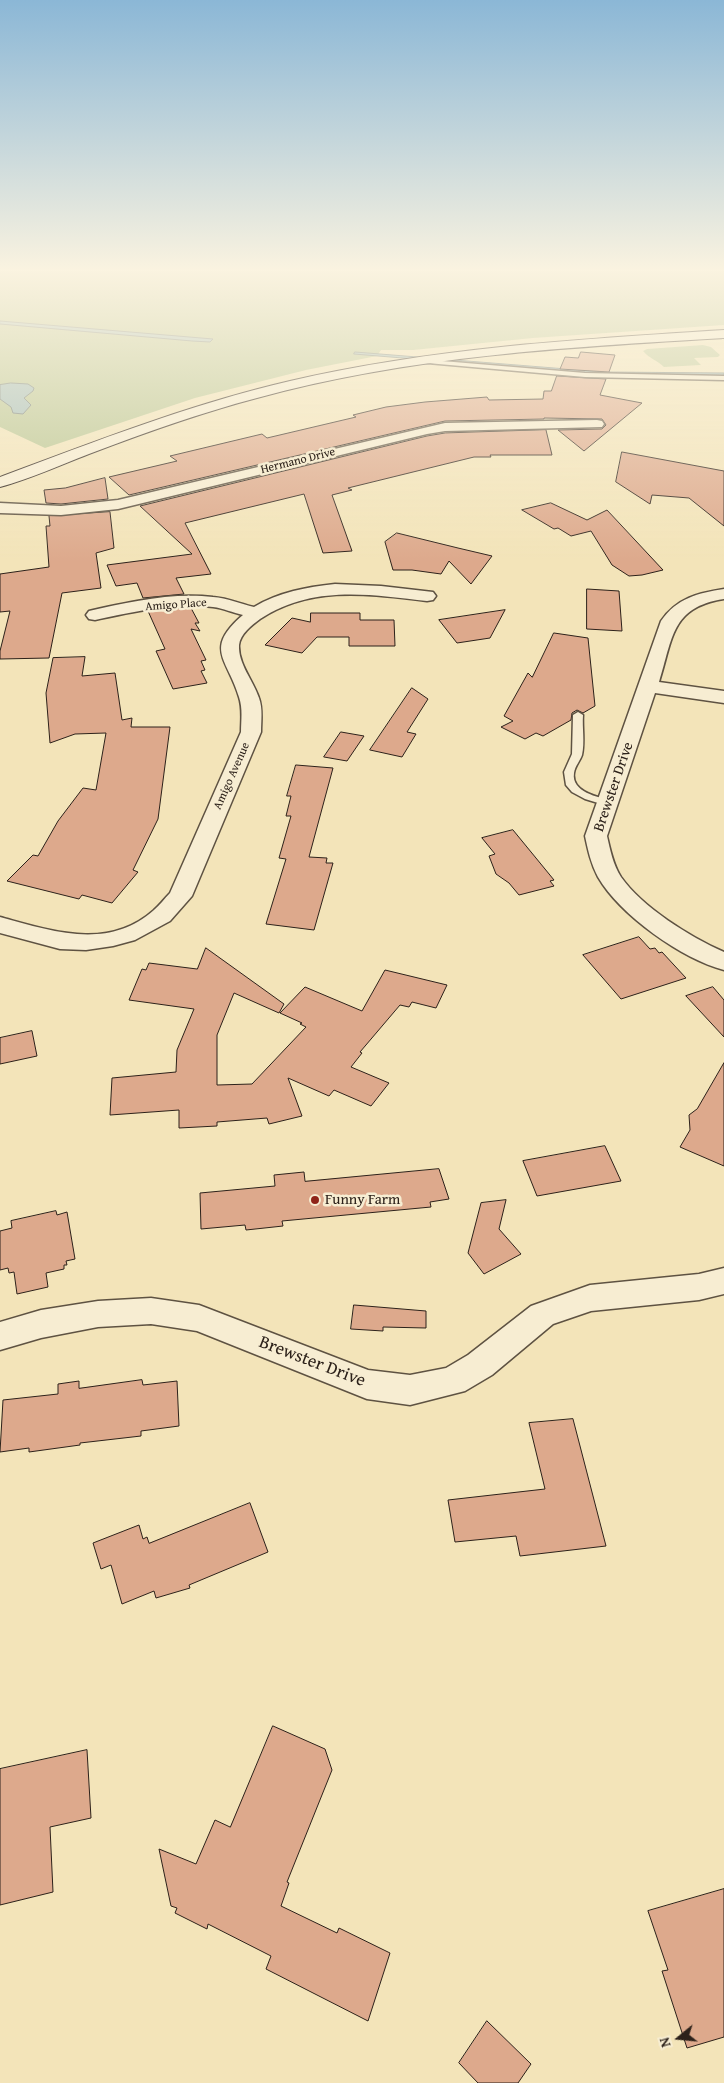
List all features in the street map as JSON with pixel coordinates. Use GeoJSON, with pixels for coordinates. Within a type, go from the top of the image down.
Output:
{"type":"FeatureCollection","features":[{"type":"Feature","properties":{"kind":"main road"},"geometry":{"type":"LineString","coordinates":[[0,482],[151,426],[200,410],[288,385],[371,368]]}},
{"type":"Feature","properties":{"kind":"street","name":"Hermano Drive"},"geometry":{"type":"LineString","coordinates":[[0,508],[26,512],[62,512],[125,504],[445,427],[597,424]]}},
{"type":"Feature","properties":{"kind":"street","name":"Amigo Avenue"},"geometry":{"type":"LineString","coordinates":[[0,925],[60,941],[86,942],[109,940],[137,930],[162,916],[180,896],[251,732],[252,706],[232,661],[230,643],[240,626],[256,613],[278,600],[306,593],[334,589],[361,589],[427,596]]}},
{"type":"Feature","properties":{"kind":"street","name":"Brewster Drive"},"geometry":{"type":"LineString","coordinates":[[724,594],[696,599],[677,609],[670,621],[596,836],[601,859],[613,882],[656,923],[724,962]]}},
{"type":"Feature","properties":{"kind":"street","name":"Amigo Place"},"geometry":{"type":"LineString","coordinates":[[95,615],[112,611],[197,601],[214,602],[256,613]]}},
{"type":"Feature","properties":{"kind":"street"},"geometry":{"type":"LineString","coordinates":[[649,686],[724,697]]}},
{"type":"Feature","properties":{"kind":"street","name":"Brewster Drive"},"geometry":{"type":"LineString","coordinates":[[0,1336],[41,1324],[98,1314],[151,1312],[199,1318],[367,1384],[410,1390],[453,1381],[480,1365],[542,1315],[590,1298],[699,1287],[724,1281]]}},
{"type":"Feature","properties":{"kind":"lane"},"geometry":{"type":"LineString","coordinates":[[517,368],[608,377],[724,378]]}},
{"type":"Feature","properties":{"kind":"lane"},"geometry":{"type":"LineString","coordinates":[[582,368],[724,372]]}},
{"type":"Feature","properties":{"kind":"lane"},"geometry":{"type":"LineString","coordinates":[[578,715],[577,754],[568,774],[570,783],[574,789],[586,796],[608,803]]}},
{"type":"Feature","properties":{"kind":"green space"},"geometry":{"type":"Polygon","coordinates":[[[0,368],[315,368],[195,398],[45,448],[0,427],[0,368]]]}},
{"type":"Feature","properties":{"kind":"water"},"geometry":{"type":"Polygon","coordinates":[[[526,368],[604,372],[724,373],[724,376],[608,375],[526,368]]]}},
{"type":"Feature","properties":{"kind":"water"},"geometry":{"type":"Polygon","coordinates":[[[11,383],[28,384],[34,388],[24,398],[31,405],[23,414],[13,413],[11,407],[0,399],[0,385],[11,383]]]}},
{"type":"Feature","properties":{"kind":"building"},"geometry":{"type":"Polygon","coordinates":[[[560,368],[610,368],[609,372],[560,368]]]}},
{"type":"Feature","properties":{"kind":"building"},"geometry":{"type":"Polygon","coordinates":[[[557,376],[606,379],[600,395],[642,403],[584,451],[558,430],[602,429],[606,425],[602,419],[544,418],[445,421],[129,495],[109,477],[177,461],[170,456],[262,434],[267,438],[356,417],[353,415],[386,407],[487,397],[489,400],[543,399],[544,391],[551,391],[557,376]]]}},
{"type":"Feature","properties":{"kind":"building"},"geometry":{"type":"Polygon","coordinates":[[[546,430],[552,455],[490,455],[491,457],[474,457],[348,488],[352,490],[332,495],[352,551],[323,553],[304,494],[185,523],[211,574],[176,578],[184,594],[143,598],[137,583],[116,586],[107,565],[192,554],[140,506],[427,436],[445,433],[546,430]]]}},
{"type":"Feature","properties":{"kind":"building"},"geometry":{"type":"Polygon","coordinates":[[[622,452],[724,471],[724,526],[689,498],[652,495],[650,504],[616,482],[622,452]]]}},
{"type":"Feature","properties":{"kind":"building"},"geometry":{"type":"Polygon","coordinates":[[[105,478],[108,499],[61,504],[46,503],[44,490],[65,488],[105,478]]]}},
{"type":"Feature","properties":{"kind":"building"},"geometry":{"type":"Polygon","coordinates":[[[551,503],[587,520],[607,510],[663,570],[629,576],[612,565],[591,531],[571,536],[558,528],[554,529],[522,510],[551,503]]]}},
{"type":"Feature","properties":{"kind":"building"},"geometry":{"type":"Polygon","coordinates":[[[110,512],[114,548],[96,553],[101,588],[62,593],[49,658],[0,659],[0,651],[10,611],[0,612],[0,574],[49,567],[46,526],[50,526],[49,516],[110,512]]]}},
{"type":"Feature","properties":{"kind":"building"},"geometry":{"type":"Polygon","coordinates":[[[397,533],[492,556],[471,584],[449,561],[441,574],[412,570],[393,570],[385,542],[397,533]]]}},
{"type":"Feature","properties":{"kind":"building"},"geometry":{"type":"Polygon","coordinates":[[[587,589],[619,591],[622,631],[587,629],[587,589]]]}},
{"type":"Feature","properties":{"kind":"building"},"geometry":{"type":"Polygon","coordinates":[[[191,608],[199,623],[195,623],[200,631],[191,629],[206,660],[201,661],[205,670],[201,671],[207,683],[173,689],[156,651],[165,649],[148,611],[191,608]]]}},
{"type":"Feature","properties":{"kind":"building"},"geometry":{"type":"Polygon","coordinates":[[[505,610],[490,638],[457,643],[439,620],[505,610]]]}},
{"type":"Feature","properties":{"kind":"building"},"geometry":{"type":"Polygon","coordinates":[[[311,613],[360,613],[360,620],[394,620],[395,646],[349,646],[349,637],[317,637],[302,653],[265,645],[292,618],[310,622],[311,613]]]}},
{"type":"Feature","properties":{"kind":"building"},"geometry":{"type":"Polygon","coordinates":[[[554,633],[588,638],[595,706],[583,713],[577,710],[572,713],[571,720],[543,736],[536,733],[525,739],[501,727],[513,721],[504,716],[528,673],[532,677],[554,633]]]}},
{"type":"Feature","properties":{"kind":"building"},"geometry":{"type":"Polygon","coordinates":[[[85,657],[82,676],[115,673],[122,720],[132,718],[131,727],[170,727],[158,819],[133,870],[138,872],[112,903],[82,895],[79,899],[7,881],[33,855],[38,856],[58,821],[83,788],[96,790],[106,733],[75,734],[50,743],[46,693],[53,658],[85,657]]]}},
{"type":"Feature","properties":{"kind":"building"},"geometry":{"type":"Polygon","coordinates":[[[412,688],[428,699],[407,732],[416,734],[402,757],[370,750],[412,688]]]}},
{"type":"Feature","properties":{"kind":"building"},"geometry":{"type":"Polygon","coordinates":[[[341,732],[364,736],[347,761],[324,757],[341,732]]]}},
{"type":"Feature","properties":{"kind":"building"},"geometry":{"type":"Polygon","coordinates":[[[296,765],[333,768],[309,857],[327,858],[326,863],[333,863],[314,930],[266,924],[286,859],[279,858],[291,816],[286,816],[291,796],[287,796],[296,765]]]}},
{"type":"Feature","properties":{"kind":"building"},"geometry":{"type":"Polygon","coordinates":[[[513,830],[554,880],[550,881],[554,886],[519,895],[509,883],[496,874],[489,856],[495,854],[482,838],[513,830]]]}},
{"type":"Feature","properties":{"kind":"building"},"geometry":{"type":"Polygon","coordinates":[[[639,937],[650,949],[655,948],[659,953],[662,952],[686,978],[621,999],[583,955],[639,937]]]}},
{"type":"Feature","properties":{"kind":"building"},"geometry":{"type":"Polygon","coordinates":[[[206,948],[284,1004],[279,1013],[234,993],[217,1035],[217,1085],[252,1084],[306,1027],[300,1024],[302,1023],[280,1013],[305,987],[362,1011],[385,970],[447,985],[436,1008],[412,1002],[409,1007],[400,1005],[360,1052],[362,1053],[351,1067],[389,1083],[371,1106],[334,1090],[329,1096],[288,1078],[302,1116],[269,1124],[267,1118],[217,1122],[217,1126],[179,1128],[179,1110],[110,1115],[112,1078],[176,1072],[177,1050],[194,1009],[129,1000],[142,969],[146,970],[149,963],[197,969],[206,948]]]}},
{"type":"Feature","properties":{"kind":"building"},"geometry":{"type":"Polygon","coordinates":[[[713,987],[724,1000],[724,1037],[686,996],[713,987]]]}},
{"type":"Feature","properties":{"kind":"building"},"geometry":{"type":"Polygon","coordinates":[[[32,1031],[37,1056],[0,1064],[0,1038],[32,1031]]]}},
{"type":"Feature","properties":{"kind":"building"},"geometry":{"type":"Polygon","coordinates":[[[724,1063],[724,1166],[680,1147],[690,1130],[689,1115],[697,1109],[724,1063]]]}},
{"type":"Feature","properties":{"kind":"building"},"geometry":{"type":"Polygon","coordinates":[[[605,1146],[621,1181],[537,1196],[523,1161],[605,1146]]]}},
{"type":"Feature","properties":{"kind":"building","name":"Funny Farm"},"geometry":{"type":"Polygon","coordinates":[[[439,1169],[449,1199],[430,1202],[431,1207],[282,1221],[283,1226],[246,1230],[245,1225],[201,1229],[200,1193],[275,1186],[274,1175],[304,1172],[305,1181],[439,1169]]]}},
{"type":"Feature","properties":{"kind":"building"},"geometry":{"type":"Polygon","coordinates":[[[506,1200],[499,1229],[521,1254],[484,1274],[468,1253],[481,1203],[506,1200]]]}},
{"type":"Feature","properties":{"kind":"building"},"geometry":{"type":"Polygon","coordinates":[[[56,1211],[57,1215],[67,1212],[75,1259],[66,1261],[67,1265],[64,1265],[64,1269],[46,1273],[48,1287],[17,1294],[14,1272],[9,1273],[8,1268],[0,1270],[0,1231],[12,1228],[11,1221],[56,1211]]]}},
{"type":"Feature","properties":{"kind":"building"},"geometry":{"type":"Polygon","coordinates":[[[354,1305],[426,1311],[426,1328],[383,1327],[383,1331],[351,1329],[354,1305]]]}},
{"type":"Feature","properties":{"kind":"building"},"geometry":{"type":"Polygon","coordinates":[[[142,1380],[143,1385],[177,1381],[179,1426],[141,1431],[141,1436],[80,1443],[80,1445],[29,1452],[29,1448],[0,1452],[3,1400],[58,1394],[58,1384],[79,1381],[79,1388],[142,1380]]]}},
{"type":"Feature","properties":{"kind":"building"},"geometry":{"type":"Polygon","coordinates":[[[573,1419],[606,1546],[520,1556],[516,1536],[455,1542],[448,1500],[545,1489],[529,1423],[573,1419]]]}},
{"type":"Feature","properties":{"kind":"building"},"geometry":{"type":"Polygon","coordinates":[[[250,1503],[268,1552],[189,1585],[190,1588],[156,1598],[154,1591],[122,1604],[111,1565],[101,1569],[93,1543],[139,1525],[143,1539],[147,1537],[149,1543],[250,1503]]]}},
{"type":"Feature","properties":{"kind":"building"},"geometry":{"type":"Polygon","coordinates":[[[273,1726],[325,1749],[332,1770],[287,1882],[289,1883],[281,1906],[337,1933],[339,1928],[390,1953],[368,2021],[266,1969],[271,1956],[208,1924],[207,1929],[175,1913],[177,1908],[171,1906],[159,1849],[196,1864],[215,1820],[230,1827],[273,1726]]]}},
{"type":"Feature","properties":{"kind":"building"},"geometry":{"type":"Polygon","coordinates":[[[87,1750],[91,1818],[50,1827],[53,1892],[0,1905],[0,1769],[87,1750]]]}},
{"type":"Feature","properties":{"kind":"building"},"geometry":{"type":"Polygon","coordinates":[[[724,1889],[724,2037],[687,2048],[662,1971],[668,1970],[648,1911],[724,1889]]]}},
{"type":"Feature","properties":{"kind":"building"},"geometry":{"type":"Polygon","coordinates":[[[487,2021],[531,2064],[518,2083],[478,2083],[459,2063],[487,2021]]]}},
{"type":"Feature","properties":{"kind":"place","name":"Funny Farm"},"geometry":{"type":"Point","coordinates":[315,1200]}}]}
